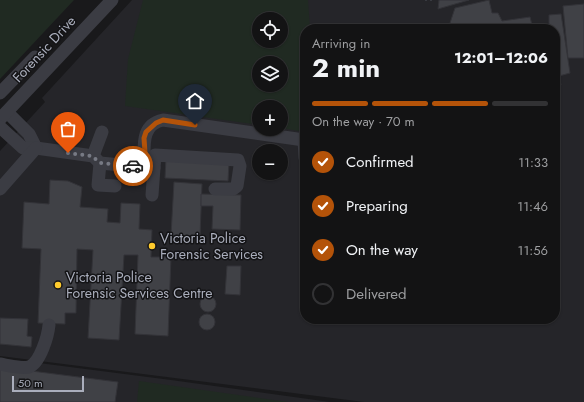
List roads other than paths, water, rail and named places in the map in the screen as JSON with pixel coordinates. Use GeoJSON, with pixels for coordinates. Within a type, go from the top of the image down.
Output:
{"type":"FeatureCollection","features":[{"type":"Feature","properties":{"kind":"street","name":"Forensic Drive"},"geometry":{"type":"LineString","coordinates":[[4,116],[112,0]]}},
{"type":"Feature","properties":{"kind":"street"},"geometry":{"type":"LineString","coordinates":[[0,93],[36,57]]}},
{"type":"Feature","properties":{"kind":"street"},"geometry":{"type":"LineString","coordinates":[[4,116],[29,134],[36,148]]}},
{"type":"Feature","properties":{"kind":"street"},"geometry":{"type":"LineString","coordinates":[[152,195],[145,135],[156,123],[163,120],[300,139]]}},
{"type":"Feature","properties":{"kind":"street"},"geometry":{"type":"LineString","coordinates":[[0,126],[23,148],[36,148],[96,160],[149,167]]}},
{"type":"Feature","properties":{"kind":"street"},"geometry":{"type":"LineString","coordinates":[[102,132],[96,160],[98,185],[115,186]]}},
{"type":"Feature","properties":{"kind":"street"},"geometry":{"type":"LineString","coordinates":[[0,189],[36,148]]}},
{"type":"Feature","properties":{"kind":"street"},"geometry":{"type":"LineString","coordinates":[[149,167],[155,155],[238,160],[240,166],[238,186],[229,190],[215,189]]}},
{"type":"Feature","properties":{"kind":"street"},"geometry":{"type":"LineString","coordinates":[[0,364],[27,368],[36,359],[45,341],[49,325]]}},
{"type":"Feature","properties":{"kind":"place","name":"Victoria Police Forensic Services"},"geometry":{"type":"Point","coordinates":[152,246]}},
{"type":"Feature","properties":{"kind":"place","name":"Victoria Police Forensic Services Centre"},"geometry":{"type":"Point","coordinates":[58,285]}}]}
